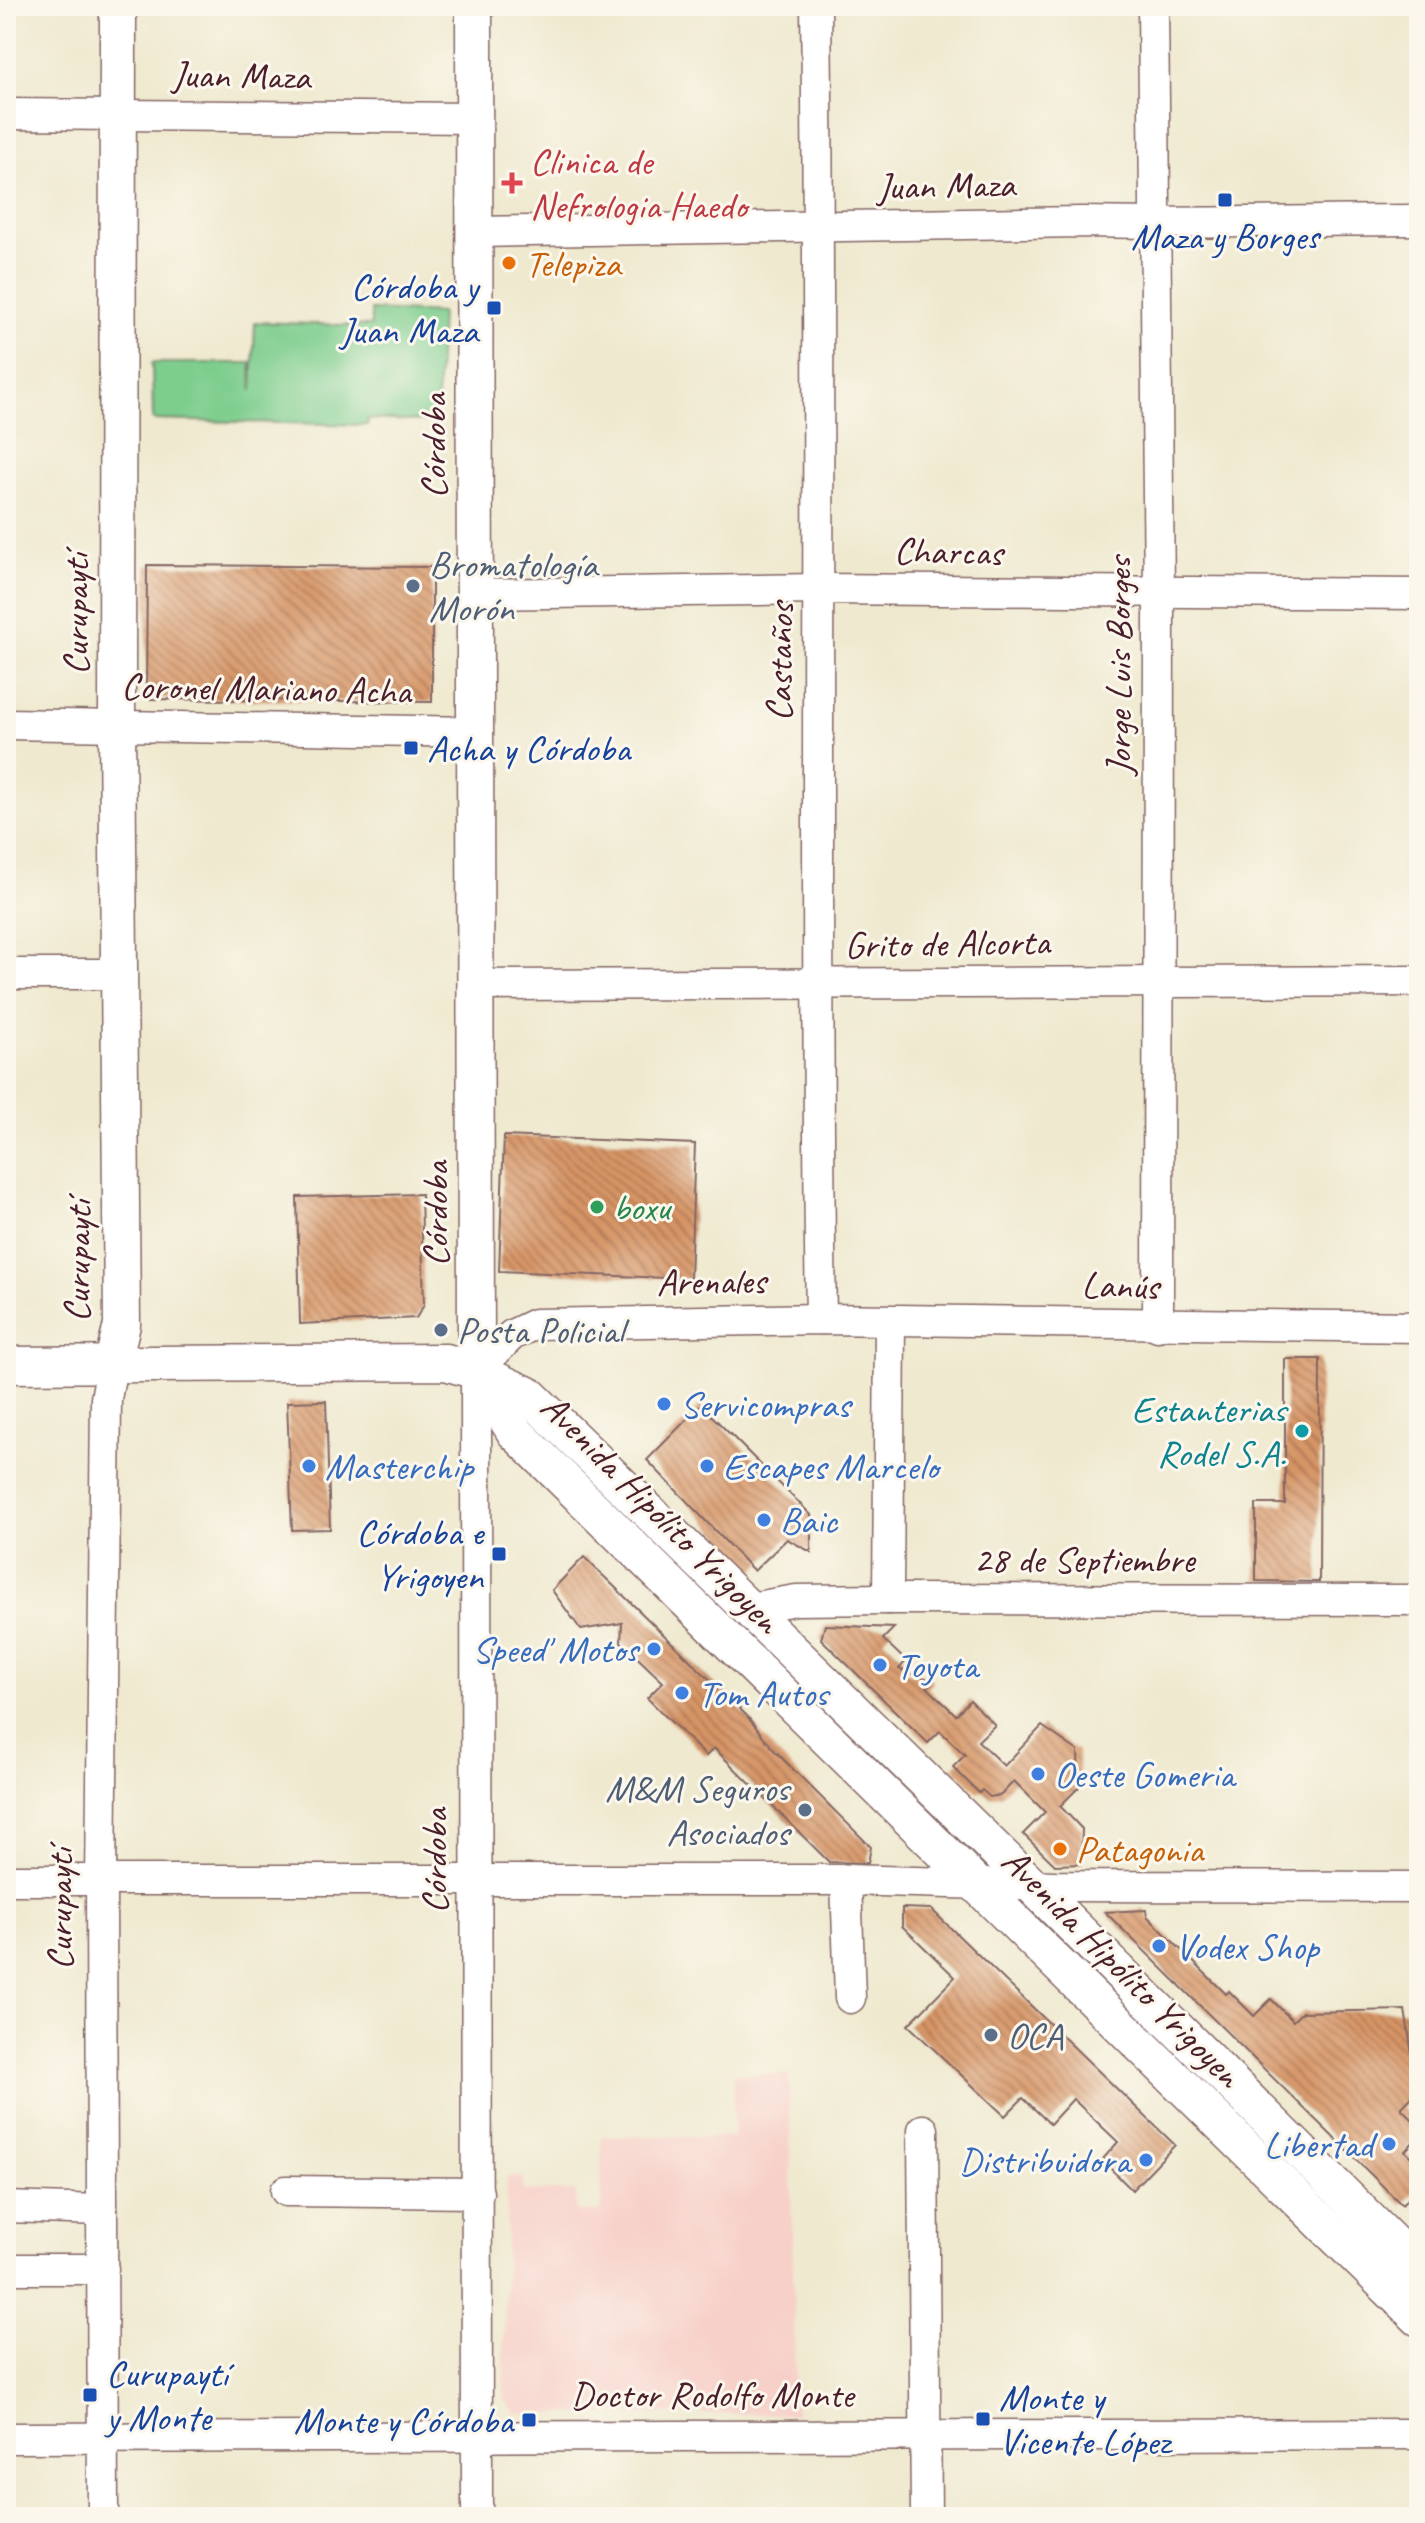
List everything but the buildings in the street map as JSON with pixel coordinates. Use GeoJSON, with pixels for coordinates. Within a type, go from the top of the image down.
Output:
{"type":"FeatureCollection","features":[{"type":"Feature","properties":{"kind":"main road","name":"Curupaytí"},"geometry":{"type":"LineString","coordinates":[[112,1365],[122,1325],[117,724],[118,6]]}},
{"type":"Feature","properties":{"kind":"main road","name":"Córdoba"},"geometry":{"type":"LineString","coordinates":[[474,6],[476,1371]]}},
{"type":"Feature","properties":{"kind":"main road"},"geometry":{"type":"LineString","coordinates":[[6,1365],[446,1362],[476,1371]]}},
{"type":"Feature","properties":{"kind":"main road","name":"Avenida Hipólito Yrigoyen"},"geometry":{"type":"LineString","coordinates":[[476,1371],[530,1396],[750,1608],[1419,2269]]}},
{"type":"Feature","properties":{"kind":"main road","name":"Avenida Hipólito Yrigoyen"},"geometry":{"type":"LineString","coordinates":[[476,1371],[515,1432],[1419,2318]]}},
{"type":"Feature","properties":{"kind":"street","name":"Castaños"},"geometry":{"type":"LineString","coordinates":[[816,6],[819,589],[815,985],[821,1319]]}},
{"type":"Feature","properties":{"kind":"street","name":"Jorge Luis Borges"},"geometry":{"type":"LineString","coordinates":[[1153,6],[1159,594],[1158,1326]]}},
{"type":"Feature","properties":{"kind":"street","name":"Juan Maza"},"geometry":{"type":"LineString","coordinates":[[6,114],[474,118]]}},
{"type":"Feature","properties":{"kind":"street","name":"Juan Maza"},"geometry":{"type":"LineString","coordinates":[[475,232],[1155,224],[1222,220],[1419,220]]}},
{"type":"Feature","properties":{"kind":"street","name":"Charcas"},"geometry":{"type":"LineString","coordinates":[[475,594],[819,589],[1419,594]]}},
{"type":"Feature","properties":{"kind":"street","name":"Coronel Mariano Acha"},"geometry":{"type":"LineString","coordinates":[[6,724],[476,732]]}},
{"type":"Feature","properties":{"kind":"street"},"geometry":{"type":"LineString","coordinates":[[6,974],[118,974]]}},
{"type":"Feature","properties":{"kind":"street","name":"Grito de Alcorta"},"geometry":{"type":"LineString","coordinates":[[476,985],[1419,981]]}},
{"type":"Feature","properties":{"kind":"street","name":"Lanús"},"geometry":{"type":"LineString","coordinates":[[821,1319],[1158,1326],[1419,1327]]}},
{"type":"Feature","properties":{"kind":"street","name":"Arenales"},"geometry":{"type":"LineString","coordinates":[[476,1371],[512,1335],[535,1324],[821,1319]]}},
{"type":"Feature","properties":{"kind":"street"},"geometry":{"type":"LineString","coordinates":[[888,1599],[890,1321]]}},
{"type":"Feature","properties":{"kind":"street","name":"Curupaytí"},"geometry":{"type":"LineString","coordinates":[[103,2517],[101,1882],[106,1399],[112,1365]]}},
{"type":"Feature","properties":{"kind":"street","name":"Córdoba"},"geometry":{"type":"LineString","coordinates":[[476,1371],[477,2517]]}},
{"type":"Feature","properties":{"kind":"street","name":"28 de Septiembre"},"geometry":{"type":"LineString","coordinates":[[750,1608],[796,1600],[1419,1600]]}},
{"type":"Feature","properties":{"kind":"street"},"geometry":{"type":"LineString","coordinates":[[6,1880],[846,1880],[976,1881],[1033,1886],[1419,1887]]}},
{"type":"Feature","properties":{"kind":"street"},"geometry":{"type":"LineString","coordinates":[[846,1880],[850,1998]]}},
{"type":"Feature","properties":{"kind":"street"},"geometry":{"type":"LineString","coordinates":[[923,2130],[926,2517]]}},
{"type":"Feature","properties":{"kind":"street"},"geometry":{"type":"LineString","coordinates":[[286,2191],[478,2193]]}},
{"type":"Feature","properties":{"kind":"street"},"geometry":{"type":"LineString","coordinates":[[6,2207],[102,2210]]}},
{"type":"Feature","properties":{"kind":"street"},"geometry":{"type":"LineString","coordinates":[[6,2269],[103,2269]]}},
{"type":"Feature","properties":{"kind":"street","name":"Doctor Rodolfo Monte"},"geometry":{"type":"LineString","coordinates":[[6,2438],[1419,2434]]}},
{"type":"Feature","properties":{"kind":"shaded area"},"geometry":{"type":"Polygon","coordinates":[[[734,2074],[789,2074],[796,2414],[516,2413],[503,2399],[507,2177],[523,2177],[523,2191],[576,2191],[576,2212],[601,2212],[601,2136],[733,2137],[734,2074]]]}},
{"type":"Feature","properties":{"kind":"green space"},"geometry":{"type":"Polygon","coordinates":[[[371,310],[441,313],[436,422],[368,419],[367,425],[153,420],[152,363],[251,363],[252,391],[255,322],[371,326],[371,310]]]}},
{"type":"Feature","properties":{"kind":"green space"},"geometry":{"type":"Polygon","coordinates":[[[550,1436],[946,1825],[941,1831],[544,1442],[550,1436]]]}},
{"type":"Feature","properties":{"kind":"place","name":"Clinica de Nefrologia Haedo"},"geometry":{"type":"Point","coordinates":[512,183]}},
{"type":"Feature","properties":{"kind":"place","name":"Maza y Borges"},"geometry":{"type":"Point","coordinates":[1225,200]}},
{"type":"Feature","properties":{"kind":"place","name":"Telepiza"},"geometry":{"type":"Point","coordinates":[509,263]}},
{"type":"Feature","properties":{"kind":"place","name":"Córdoba y Juan Maza"},"geometry":{"type":"Point","coordinates":[494,308]}},
{"type":"Feature","properties":{"kind":"place","name":"Bromatología Morón"},"geometry":{"type":"Point","coordinates":[413,586]}},
{"type":"Feature","properties":{"kind":"place","name":"Acha y Córdoba"},"geometry":{"type":"Point","coordinates":[411,748]}},
{"type":"Feature","properties":{"kind":"place","name":"boxu"},"geometry":{"type":"Point","coordinates":[597,1207]}},
{"type":"Feature","properties":{"kind":"place","name":"Posta Policial"},"geometry":{"type":"Point","coordinates":[441,1330]}},
{"type":"Feature","properties":{"kind":"place","name":"Servicompras"},"geometry":{"type":"Point","coordinates":[664,1404]}},
{"type":"Feature","properties":{"kind":"place","name":"Estanterias Rodel S.A."},"geometry":{"type":"Point","coordinates":[1302,1431]}},
{"type":"Feature","properties":{"kind":"place","name":"Masterchip"},"geometry":{"type":"Point","coordinates":[309,1466]}},
{"type":"Feature","properties":{"kind":"place","name":"Escapes Marcelo"},"geometry":{"type":"Point","coordinates":[707,1466]}},
{"type":"Feature","properties":{"kind":"place","name":"Baic"},"geometry":{"type":"Point","coordinates":[764,1520]}},
{"type":"Feature","properties":{"kind":"place","name":"Córdoba e Yrigoyen"},"geometry":{"type":"Point","coordinates":[499,1554]}},
{"type":"Feature","properties":{"kind":"place","name":"Speed' Motos"},"geometry":{"type":"Point","coordinates":[654,1649]}},
{"type":"Feature","properties":{"kind":"place","name":"Toyota"},"geometry":{"type":"Point","coordinates":[880,1665]}},
{"type":"Feature","properties":{"kind":"place","name":"Tom Autos"},"geometry":{"type":"Point","coordinates":[682,1693]}},
{"type":"Feature","properties":{"kind":"place","name":"Oeste Gomeria"},"geometry":{"type":"Point","coordinates":[1038,1774]}},
{"type":"Feature","properties":{"kind":"place","name":"M&M Seguros Asociados"},"geometry":{"type":"Point","coordinates":[805,1810]}},
{"type":"Feature","properties":{"kind":"place","name":"Patagonia"},"geometry":{"type":"Point","coordinates":[1060,1849]}},
{"type":"Feature","properties":{"kind":"place","name":"Vodex Shop"},"geometry":{"type":"Point","coordinates":[1159,1946]}},
{"type":"Feature","properties":{"kind":"place","name":"OCA"},"geometry":{"type":"Point","coordinates":[991,2035]}},
{"type":"Feature","properties":{"kind":"place","name":"Libertad"},"geometry":{"type":"Point","coordinates":[1389,2144]}},
{"type":"Feature","properties":{"kind":"place","name":"Distribuidora"},"geometry":{"type":"Point","coordinates":[1146,2160]}},
{"type":"Feature","properties":{"kind":"place","name":"Curupaytí y Monte"},"geometry":{"type":"Point","coordinates":[90,2395]}},
{"type":"Feature","properties":{"kind":"place","name":"Monte y Vicente López"},"geometry":{"type":"Point","coordinates":[983,2419]}},
{"type":"Feature","properties":{"kind":"place","name":"Monte y Córdoba"},"geometry":{"type":"Point","coordinates":[529,2420]}}]}
